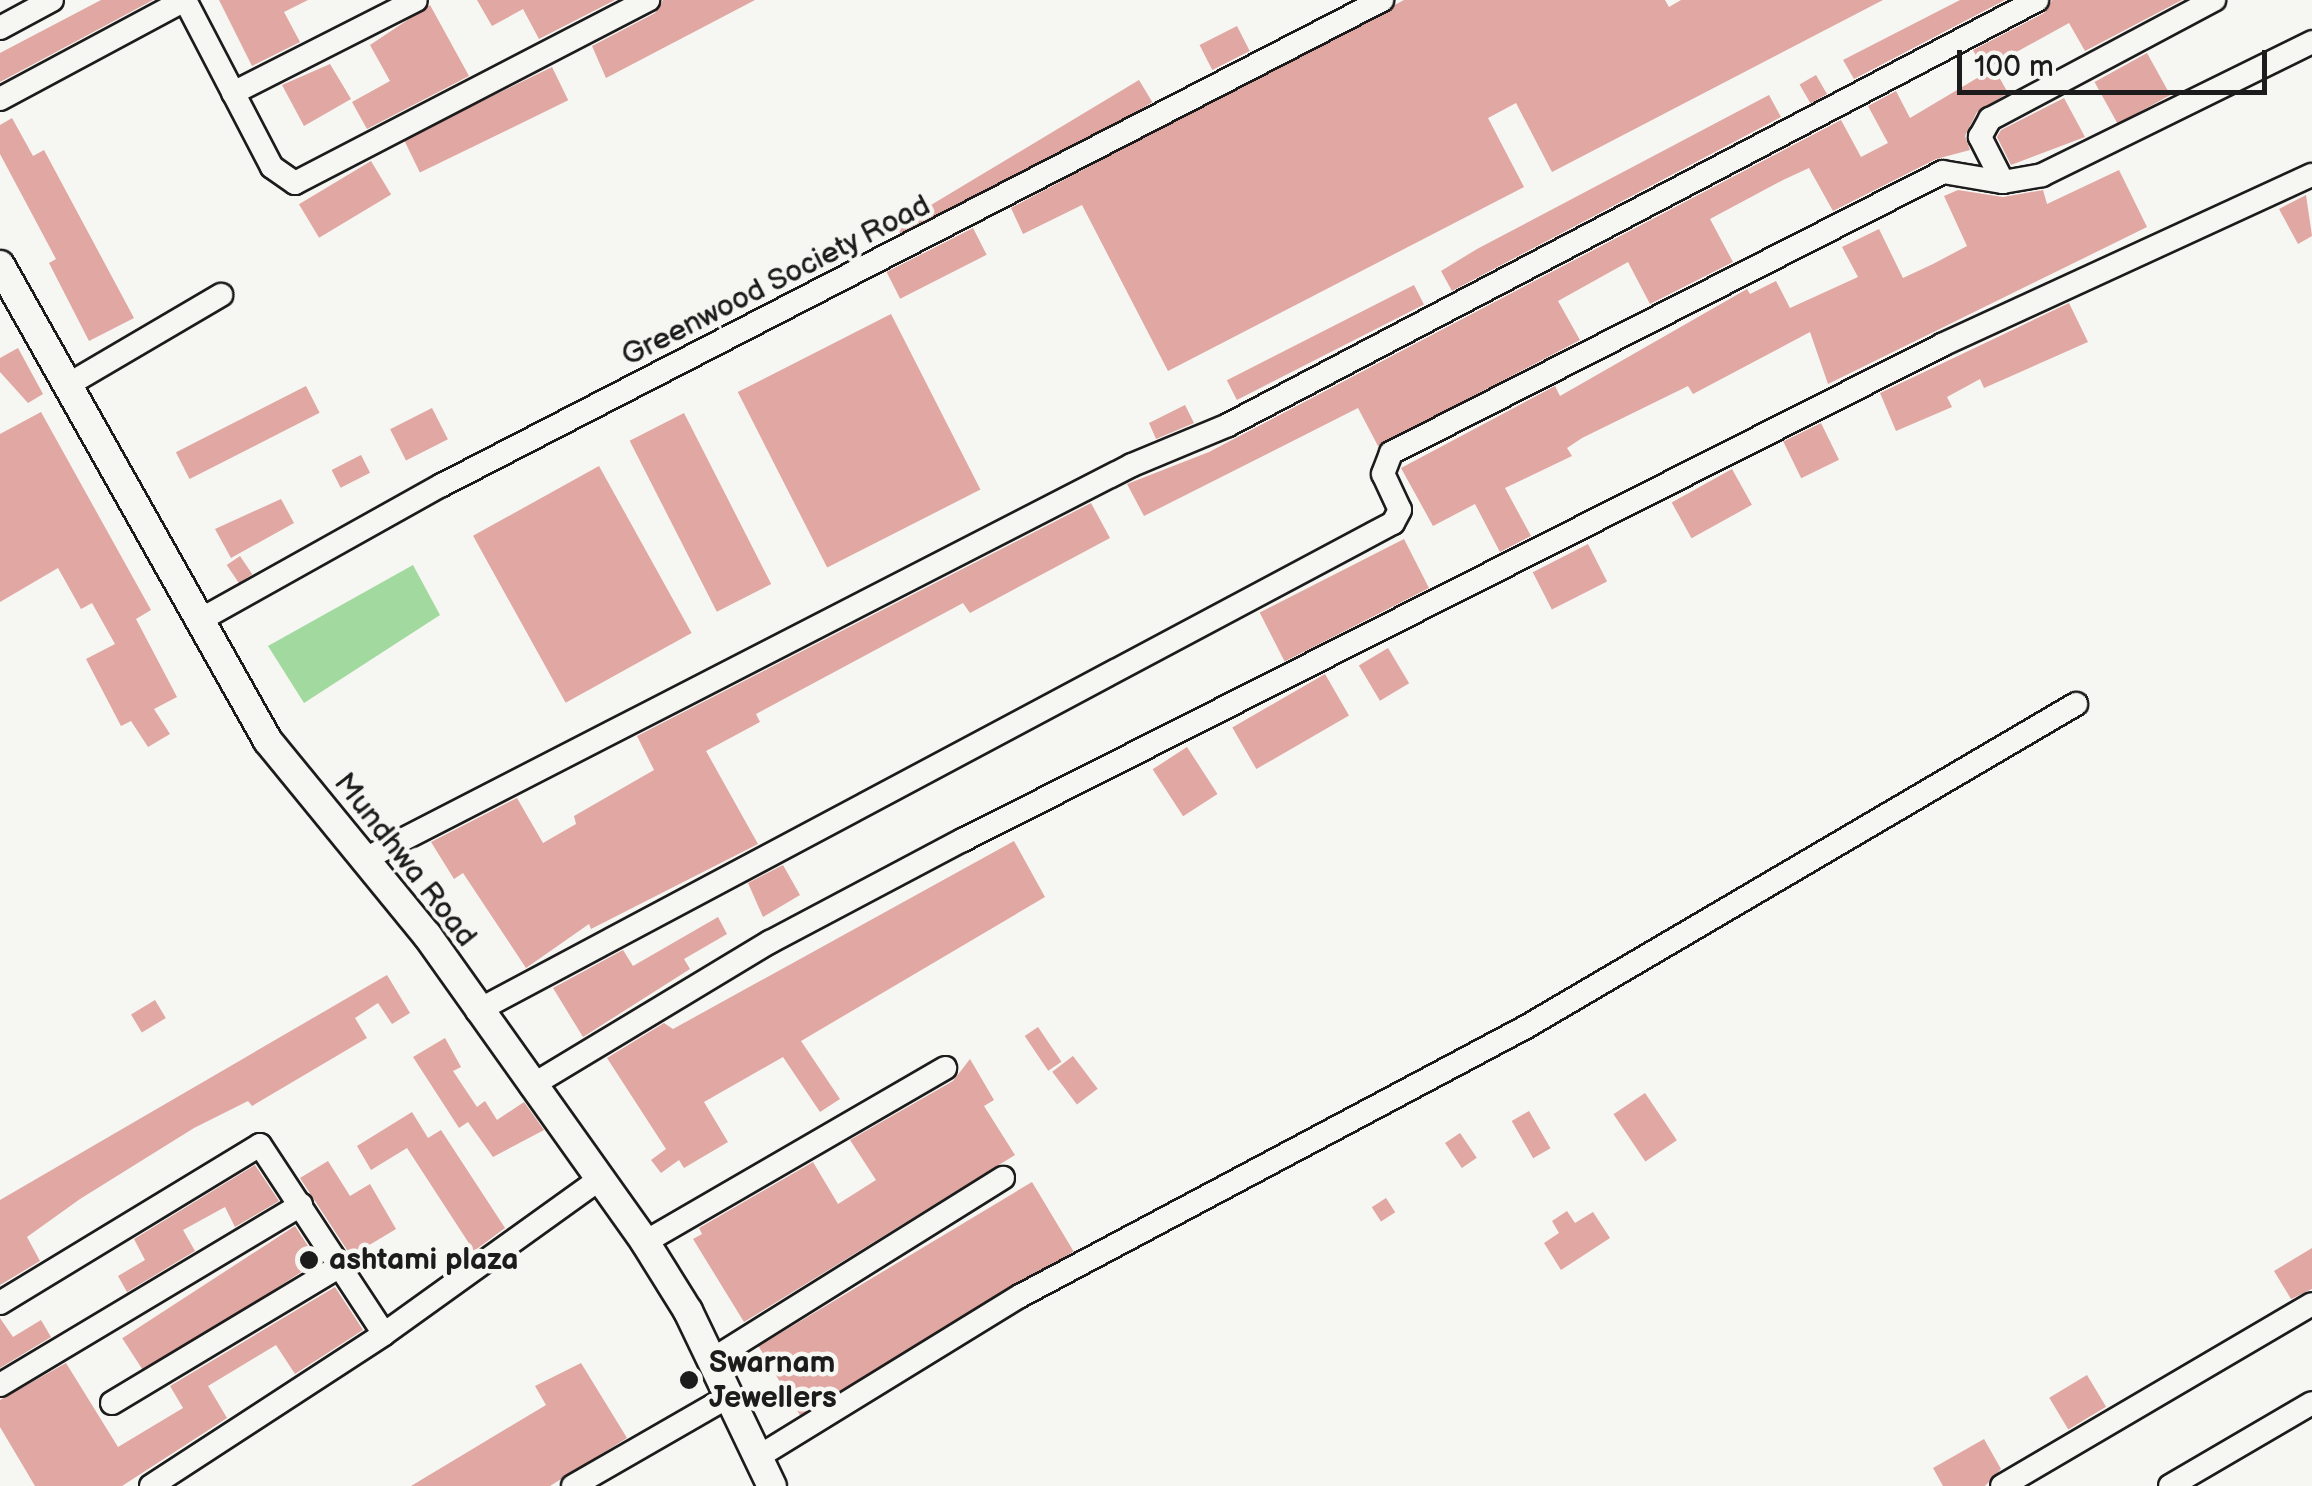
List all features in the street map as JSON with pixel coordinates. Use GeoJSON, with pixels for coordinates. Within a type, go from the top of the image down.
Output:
{"type":"FeatureCollection","features":[{"type":"Feature","properties":{"kind":"main road","name":"Mundhwa Road"},"geometry":{"type":"LineString","coordinates":[[0,265],[268,740],[365,859],[645,1242],[713,1359],[772,1486]]}},
{"type":"Feature","properties":{"kind":"street"},"geometry":{"type":"LineString","coordinates":[[0,28],[52,0]]}},
{"type":"Feature","properties":{"kind":"street"},"geometry":{"type":"LineString","coordinates":[[0,99],[185,0],[272,168],[296,182],[648,0]]}},
{"type":"Feature","properties":{"kind":"street"},"geometry":{"type":"LineString","coordinates":[[233,94],[416,0]]}},
{"type":"Feature","properties":{"kind":"street","name":"Greenwood Society Road"},"geometry":{"type":"LineString","coordinates":[[200,620],[442,485],[1382,0]]}},
{"type":"Feature","properties":{"kind":"street"},"geometry":{"type":"LineString","coordinates":[[365,859],[1132,465],[1228,426],[2037,0]]}},
{"type":"Feature","properties":{"kind":"street"},"geometry":{"type":"LineString","coordinates":[[2003,182],[1980,136],[1990,119],[2214,0]]}},
{"type":"Feature","properties":{"kind":"street"},"geometry":{"type":"LineString","coordinates":[[477,1011],[1393,522],[1400,510],[1383,474],[1392,453],[1943,172],[2003,182],[2042,175],[2312,42]]}},
{"type":"Feature","properties":{"kind":"street"},"geometry":{"type":"LineString","coordinates":[[530,1086],[770,942],[963,840],[1806,412],[2312,175]]}},
{"type":"Feature","properties":{"kind":"street"},"geometry":{"type":"LineString","coordinates":[[66,386],[221,295]]}},
{"type":"Feature","properties":{"kind":"street"},"geometry":{"type":"LineString","coordinates":[[758,1457],[1020,1296],[1526,1026],[2076,704]]}},
{"type":"Feature","properties":{"kind":"street"},"geometry":{"type":"LineString","coordinates":[[645,1242],[945,1068]]}},
{"type":"Feature","properties":{"kind":"street"},"geometry":{"type":"LineString","coordinates":[[0,1303],[260,1145],[384,1334]]}},
{"type":"Feature","properties":{"kind":"street"},"geometry":{"type":"LineString","coordinates":[[713,1359],[1003,1178]]}},
{"type":"Feature","properties":{"kind":"street"},"geometry":{"type":"LineString","coordinates":[[150,1486],[384,1334],[600,1179]]}},
{"type":"Feature","properties":{"kind":"street"},"geometry":{"type":"LineString","coordinates":[[0,1385],[301,1205]]}},
{"type":"Feature","properties":{"kind":"street"},"geometry":{"type":"LineString","coordinates":[[112,1403],[340,1266]]}},
{"type":"Feature","properties":{"kind":"street"},"geometry":{"type":"LineString","coordinates":[[2002,1486],[2312,1304]]}},
{"type":"Feature","properties":{"kind":"street"},"geometry":{"type":"LineString","coordinates":[[573,1486],[731,1395]]}},
{"type":"Feature","properties":{"kind":"street"},"geometry":{"type":"LineString","coordinates":[[2170,1486],[2312,1402]]}},
{"type":"Feature","properties":{"kind":"green space"},"geometry":{"type":"Polygon","coordinates":[[[413,565],[440,615],[304,703],[268,646],[413,565]]]}},
{"type":"Feature","properties":{"kind":"building"},"geometry":{"type":"Polygon","coordinates":[[[101,0],[153,0],[0,82],[0,53],[101,0]]]}},
{"type":"Feature","properties":{"kind":"building"},"geometry":{"type":"Polygon","coordinates":[[[219,0],[308,0],[284,12],[300,42],[252,66],[219,0]]]}},
{"type":"Feature","properties":{"kind":"building"},"geometry":{"type":"Polygon","coordinates":[[[477,0],[615,0],[539,39],[523,9],[492,26],[477,0]]]}},
{"type":"Feature","properties":{"kind":"building"},"geometry":{"type":"Polygon","coordinates":[[[663,0],[755,0],[606,78],[592,46],[655,13],[663,0]]]}},
{"type":"Feature","properties":{"kind":"building"},"geometry":{"type":"Polygon","coordinates":[[[1404,0],[1665,0],[1669,7],[1681,0],[1883,0],[1552,172],[1516,103],[1488,118],[1524,187],[1168,371],[1082,205],[1023,234],[1011,208],[1404,0]]]}},
{"type":"Feature","properties":{"kind":"building"},"geometry":{"type":"Polygon","coordinates":[[[1960,0],[2005,0],[1854,79],[1843,60],[1960,0]]]}},
{"type":"Feature","properties":{"kind":"building"},"geometry":{"type":"Polygon","coordinates":[[[2052,0],[2182,0],[2085,51],[2069,23],[1984,70],[1973,50],[2044,13],[2052,0]]]}},
{"type":"Feature","properties":{"kind":"building"},"geometry":{"type":"Polygon","coordinates":[[[430,5],[469,76],[367,129],[352,102],[390,81],[370,45],[430,5]]]}},
{"type":"Feature","properties":{"kind":"building"},"geometry":{"type":"Polygon","coordinates":[[[1237,26],[1250,51],[1212,70],[1200,45],[1237,26]]]}},
{"type":"Feature","properties":{"kind":"building"},"geometry":{"type":"Polygon","coordinates":[[[2147,53],[2170,95],[2118,124],[2095,82],[2147,53]]]}},
{"type":"Feature","properties":{"kind":"building"},"geometry":{"type":"Polygon","coordinates":[[[330,64],[351,99],[304,126],[282,85],[330,64]]]}},
{"type":"Feature","properties":{"kind":"building"},"geometry":{"type":"Polygon","coordinates":[[[552,67],[568,100],[420,173],[404,139],[552,67]]]}},
{"type":"Feature","properties":{"kind":"building"},"geometry":{"type":"Polygon","coordinates":[[[1994,68],[2008,93],[1977,112],[1965,136],[1970,150],[1936,159],[1833,211],[1809,168],[1783,180],[1710,219],[1733,262],[1650,304],[1628,262],[1558,301],[1580,340],[1378,446],[1358,408],[1144,516],[1127,484],[1209,452],[1841,120],[1861,157],[1888,143],[1868,106],[1896,91],[1910,118],[1994,68]]]}},
{"type":"Feature","properties":{"kind":"building"},"geometry":{"type":"Polygon","coordinates":[[[1816,75],[1827,94],[1811,104],[1800,84],[1816,75]]]}},
{"type":"Feature","properties":{"kind":"building"},"geometry":{"type":"Polygon","coordinates":[[[1139,80],[1152,102],[909,249],[896,226],[1139,80]]]}},
{"type":"Feature","properties":{"kind":"building"},"geometry":{"type":"Polygon","coordinates":[[[1769,95],[1781,117],[1452,291],[1441,271],[1769,95]]]}},
{"type":"Feature","properties":{"kind":"building"},"geometry":{"type":"Polygon","coordinates":[[[2064,98],[2085,137],[2011,165],[1997,137],[2001,130],[2064,98]]]}},
{"type":"Feature","properties":{"kind":"building"},"geometry":{"type":"Polygon","coordinates":[[[12,118],[33,156],[44,150],[134,318],[89,341],[49,263],[56,259],[0,154],[0,125],[12,118]]]}},
{"type":"Feature","properties":{"kind":"building"},"geometry":{"type":"Polygon","coordinates":[[[371,161],[391,194],[319,238],[299,204],[371,161]]]}},
{"type":"Feature","properties":{"kind":"building"},"geometry":{"type":"Polygon","coordinates":[[[2119,170],[2147,227],[1828,384],[1810,332],[1693,394],[1688,386],[1582,438],[1567,448],[1572,456],[1505,488],[1531,536],[1500,552],[1475,504],[1433,526],[1401,468],[1555,386],[1560,396],[1747,289],[1750,294],[1776,281],[1790,308],[1858,277],[1842,247],[1879,229],[1903,278],[1933,264],[1967,246],[1944,196],[1958,190],[2003,197],[2043,190],[2047,204],[2119,170]]]}},
{"type":"Feature","properties":{"kind":"building"},"geometry":{"type":"Polygon","coordinates":[[[2306,195],[2312,236],[2298,244],[2279,209],[2306,195]]]}},
{"type":"Feature","properties":{"kind":"building"},"geometry":{"type":"Polygon","coordinates":[[[973,228],[987,255],[900,299],[887,272],[973,228]]]}},
{"type":"Feature","properties":{"kind":"building"},"geometry":{"type":"Polygon","coordinates":[[[1414,285],[1424,305],[1237,400],[1227,380],[1414,285]]]}},
{"type":"Feature","properties":{"kind":"building"},"geometry":{"type":"Polygon","coordinates":[[[2069,303],[2088,342],[1984,388],[1980,379],[1947,397],[1952,407],[1896,431],[1880,393],[2069,303]]]}},
{"type":"Feature","properties":{"kind":"building"},"geometry":{"type":"Polygon","coordinates":[[[891,314],[980,490],[827,568],[738,392],[891,314]]]}},
{"type":"Feature","properties":{"kind":"building"},"geometry":{"type":"Polygon","coordinates":[[[18,348],[43,394],[28,403],[0,372],[0,358],[18,348]]]}},
{"type":"Feature","properties":{"kind":"building"},"geometry":{"type":"Polygon","coordinates":[[[306,386],[320,413],[190,479],[176,452],[306,386]]]}},
{"type":"Feature","properties":{"kind":"building"},"geometry":{"type":"Polygon","coordinates":[[[1185,405],[1194,423],[1156,439],[1149,423],[1185,405]]]}},
{"type":"Feature","properties":{"kind":"building"},"geometry":{"type":"Polygon","coordinates":[[[432,408],[448,439],[406,461],[390,429],[432,408]]]}},
{"type":"Feature","properties":{"kind":"building"},"geometry":{"type":"Polygon","coordinates":[[[41,412],[151,610],[136,619],[177,697],[154,709],[170,734],[148,747],[131,721],[121,726],[86,659],[115,644],[92,603],[81,609],[58,568],[0,602],[0,434],[41,412]]]}},
{"type":"Feature","properties":{"kind":"building"},"geometry":{"type":"Polygon","coordinates":[[[684,413],[771,584],[717,612],[630,441],[684,413]]]}},
{"type":"Feature","properties":{"kind":"building"},"geometry":{"type":"Polygon","coordinates":[[[1821,423],[1839,460],[1801,478],[1783,441],[1821,423]]]}},
{"type":"Feature","properties":{"kind":"building"},"geometry":{"type":"Polygon","coordinates":[[[361,455],[370,473],[341,488],[332,470],[361,455]]]}},
{"type":"Feature","properties":{"kind":"building"},"geometry":{"type":"Polygon","coordinates":[[[599,466],[692,633],[566,703],[473,536],[599,466]]]}},
{"type":"Feature","properties":{"kind":"building"},"geometry":{"type":"Polygon","coordinates":[[[1732,469],[1752,505],[1692,538],[1672,502],[1732,469]]]}},
{"type":"Feature","properties":{"kind":"building"},"geometry":{"type":"Polygon","coordinates":[[[281,499],[294,523],[231,558],[215,529],[281,499]]]}},
{"type":"Feature","properties":{"kind":"building"},"geometry":{"type":"Polygon","coordinates":[[[1091,503],[1110,538],[970,613],[963,603],[756,714],[760,722],[706,751],[758,844],[591,929],[589,924],[526,968],[463,873],[454,879],[431,842],[517,798],[543,843],[576,824],[574,816],[654,770],[637,736],[1091,503]]]}},
{"type":"Feature","properties":{"kind":"building"},"geometry":{"type":"Polygon","coordinates":[[[1404,539],[1429,588],[1285,662],[1260,613],[1404,539]]]}},
{"type":"Feature","properties":{"kind":"building"},"geometry":{"type":"Polygon","coordinates":[[[1588,544],[1607,581],[1552,610],[1533,572],[1588,544]]]}},
{"type":"Feature","properties":{"kind":"building"},"geometry":{"type":"Polygon","coordinates":[[[240,556],[252,574],[239,583],[227,565],[240,556]]]}},
{"type":"Feature","properties":{"kind":"building"},"geometry":{"type":"Polygon","coordinates":[[[1388,648],[1409,683],[1380,701],[1359,666],[1388,648]]]}},
{"type":"Feature","properties":{"kind":"building"},"geometry":{"type":"Polygon","coordinates":[[[1325,674],[1349,716],[1256,769],[1232,728],[1325,674]]]}},
{"type":"Feature","properties":{"kind":"building"},"geometry":{"type":"Polygon","coordinates":[[[1187,747],[1217,794],[1183,816],[1153,769],[1187,747]]]}},
{"type":"Feature","properties":{"kind":"building"},"geometry":{"type":"Polygon","coordinates":[[[1014,841],[1045,897],[801,1041],[840,1099],[820,1112],[783,1057],[704,1102],[728,1142],[684,1168],[679,1160],[661,1173],[651,1160],[666,1149],[607,1058],[664,1023],[673,1029],[1014,841]]]}},
{"type":"Feature","properties":{"kind":"building"},"geometry":{"type":"Polygon","coordinates":[[[783,865],[800,895],[763,917],[748,883],[783,865]]]}},
{"type":"Feature","properties":{"kind":"building"},"geometry":{"type":"Polygon","coordinates":[[[718,917],[727,934],[684,959],[690,969],[583,1037],[553,988],[623,950],[633,966],[718,917]]]}},
{"type":"Feature","properties":{"kind":"building"},"geometry":{"type":"Polygon","coordinates":[[[387,975],[410,1013],[392,1024],[378,1003],[355,1018],[367,1038],[252,1106],[248,1101],[194,1128],[80,1199],[27,1237],[40,1261],[0,1285],[0,1200],[387,975]]]}},
{"type":"Feature","properties":{"kind":"building"},"geometry":{"type":"Polygon","coordinates":[[[155,1000],[166,1018],[142,1032],[131,1014],[155,1000]]]}},
{"type":"Feature","properties":{"kind":"building"},"geometry":{"type":"Polygon","coordinates":[[[1038,1027],[1061,1062],[1048,1071],[1025,1036],[1038,1027]]]}},
{"type":"Feature","properties":{"kind":"building"},"geometry":{"type":"Polygon","coordinates":[[[445,1038],[461,1067],[453,1071],[477,1107],[485,1101],[497,1120],[524,1102],[544,1130],[493,1157],[468,1122],[459,1128],[413,1057],[445,1038]]]}},
{"type":"Feature","properties":{"kind":"building"},"geometry":{"type":"Polygon","coordinates":[[[1073,1056],[1098,1089],[1077,1104],[1052,1072],[1073,1056]]]}},
{"type":"Feature","properties":{"kind":"building"},"geometry":{"type":"Polygon","coordinates":[[[970,1059],[994,1100],[984,1106],[1015,1155],[744,1322],[693,1239],[702,1234],[699,1228],[813,1162],[838,1204],[876,1180],[850,1140],[953,1081],[970,1059]]]}},
{"type":"Feature","properties":{"kind":"building"},"geometry":{"type":"Polygon","coordinates":[[[1645,1093],[1677,1140],[1645,1162],[1613,1114],[1645,1093]]]}},
{"type":"Feature","properties":{"kind":"building"},"geometry":{"type":"Polygon","coordinates":[[[1529,1111],[1550,1148],[1533,1158],[1512,1121],[1529,1111]]]}},
{"type":"Feature","properties":{"kind":"building"},"geometry":{"type":"Polygon","coordinates":[[[412,1112],[428,1138],[441,1130],[505,1228],[474,1251],[407,1148],[371,1170],[357,1146],[412,1112]]]}},
{"type":"Feature","properties":{"kind":"building"},"geometry":{"type":"Polygon","coordinates":[[[1460,1133],[1477,1158],[1462,1168],[1445,1143],[1460,1133]]]}},
{"type":"Feature","properties":{"kind":"building"},"geometry":{"type":"Polygon","coordinates":[[[328,1161],[350,1196],[370,1184],[396,1229],[351,1256],[300,1178],[328,1161]]]}},
{"type":"Feature","properties":{"kind":"building"},"geometry":{"type":"Polygon","coordinates":[[[255,1165],[279,1201],[235,1227],[225,1207],[183,1230],[195,1251],[127,1292],[118,1276],[145,1260],[134,1239],[255,1165]]]}},
{"type":"Feature","properties":{"kind":"building"},"geometry":{"type":"Polygon","coordinates":[[[1032,1182],[1074,1251],[800,1416],[759,1346],[1032,1182]]]}},
{"type":"Feature","properties":{"kind":"building"},"geometry":{"type":"Polygon","coordinates":[[[1386,1198],[1395,1212],[1381,1222],[1372,1207],[1386,1198]]]}},
{"type":"Feature","properties":{"kind":"building"},"geometry":{"type":"Polygon","coordinates":[[[1567,1211],[1575,1223],[1593,1212],[1610,1238],[1561,1270],[1544,1243],[1559,1233],[1552,1221],[1567,1211]]]}},
{"type":"Feature","properties":{"kind":"building"},"geometry":{"type":"Polygon","coordinates":[[[295,1226],[318,1261],[145,1373],[122,1338],[295,1226]]]}},
{"type":"Feature","properties":{"kind":"building"},"geometry":{"type":"Polygon","coordinates":[[[2312,1248],[2312,1289],[2291,1299],[2274,1271],[2312,1248]]]}},
{"type":"Feature","properties":{"kind":"building"},"geometry":{"type":"Polygon","coordinates":[[[335,1287],[363,1330],[295,1374],[276,1345],[208,1386],[227,1418],[122,1486],[35,1486],[0,1427],[0,1400],[66,1363],[118,1447],[183,1408],[170,1386],[335,1287]]]}},
{"type":"Feature","properties":{"kind":"building"},"geometry":{"type":"Polygon","coordinates":[[[0,1318],[13,1337],[41,1320],[51,1337],[0,1368],[0,1318]]]}},
{"type":"Feature","properties":{"kind":"building"},"geometry":{"type":"Polygon","coordinates":[[[581,1363],[627,1438],[550,1486],[411,1486],[546,1405],[535,1386],[581,1363]]]}},
{"type":"Feature","properties":{"kind":"building"},"geometry":{"type":"Polygon","coordinates":[[[2087,1375],[2106,1407],[2068,1429],[2049,1398],[2087,1375]]]}},
{"type":"Feature","properties":{"kind":"building"},"geometry":{"type":"Polygon","coordinates":[[[1984,1439],[2001,1469],[1985,1486],[1943,1486],[1933,1468],[1984,1439]]]}},
{"type":"Feature","properties":{"kind":"place","name":"ashtami plaza"},"geometry":{"type":"Point","coordinates":[309,1260]}},
{"type":"Feature","properties":{"kind":"place","name":"Swarnam Jewellers"},"geometry":{"type":"Point","coordinates":[689,1380]}}]}
